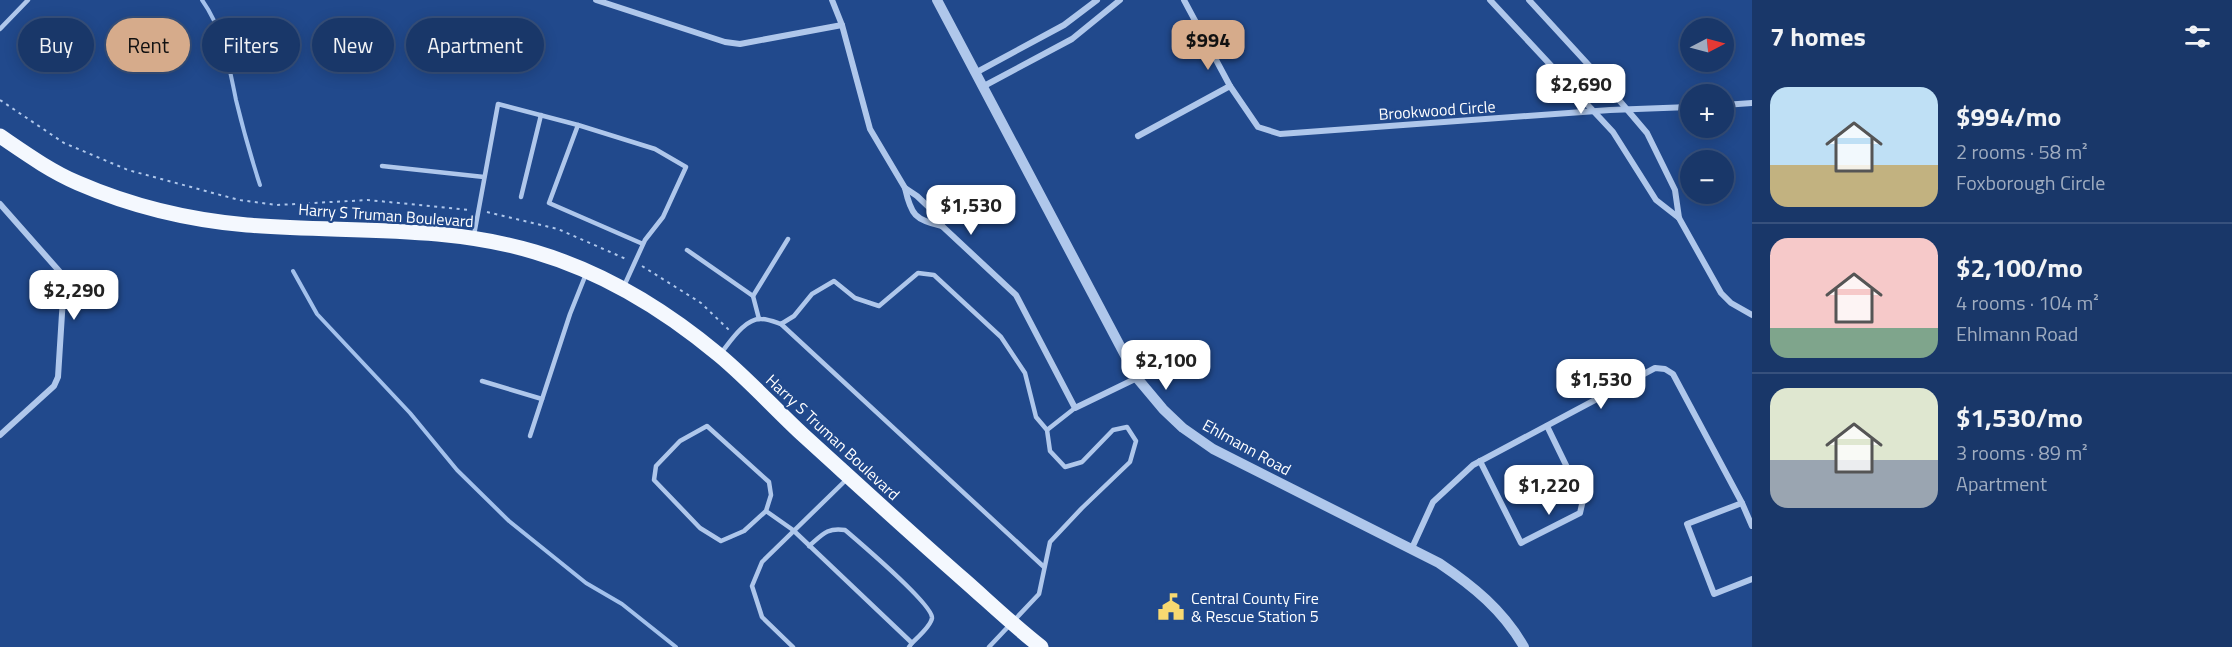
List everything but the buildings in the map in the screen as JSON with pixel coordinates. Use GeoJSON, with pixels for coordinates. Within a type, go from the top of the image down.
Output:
{"type":"FeatureCollection","features":[{"type":"Feature","properties":{"kind":"main road","name":"Harry S Truman Boulevard"},"geometry":{"type":"LineString","coordinates":[[0,136],[42,165],[77,183],[157,210],[249,225],[403,232],[473,238],[536,252],[622,288],[659,310],[719,355],[849,477],[1041,647]]}},
{"type":"Feature","properties":{"kind":"street"},"geometry":{"type":"LineString","coordinates":[[596,0],[725,42],[740,44],[842,25]]}},
{"type":"Feature","properties":{"kind":"street"},"geometry":{"type":"LineString","coordinates":[[832,0],[842,25],[870,129],[905,188],[909,206],[922,221],[942,226]]}},
{"type":"Feature","properties":{"kind":"street","name":"Ehlmann Road"},"geometry":{"type":"LineString","coordinates":[[937,0],[1137,378],[1163,409],[1183,429],[1213,449],[1412,548],[1472,585],[1501,612],[1524,647]]}},
{"type":"Feature","properties":{"kind":"street"},"geometry":{"type":"LineString","coordinates":[[977,72],[1064,25],[1097,0]]}},
{"type":"Feature","properties":{"kind":"street"},"geometry":{"type":"LineString","coordinates":[[984,86],[1072,39],[1120,0]]}},
{"type":"Feature","properties":{"kind":"street"},"geometry":{"type":"LineString","coordinates":[[1138,136],[1230,86],[1184,0]]}},
{"type":"Feature","properties":{"kind":"street"},"geometry":{"type":"LineString","coordinates":[[1490,0],[1613,132],[1656,200],[1679,218]]}},
{"type":"Feature","properties":{"kind":"street"},"geometry":{"type":"LineString","coordinates":[[1529,0],[1647,133],[1675,190],[1679,218],[1721,293],[1731,303],[1752,315]]}},
{"type":"Feature","properties":{"kind":"street","name":"Brookwood Circle"},"geometry":{"type":"LineString","coordinates":[[1230,86],[1258,127],[1280,134],[1680,107]]}},
{"type":"Feature","properties":{"kind":"street"},"geometry":{"type":"LineString","coordinates":[[1734,104],[1752,103]]}},
{"type":"Feature","properties":{"kind":"street"},"geometry":{"type":"LineString","coordinates":[[905,188],[917,196],[934,213],[942,226],[1016,295],[1075,408],[1137,378]]}},
{"type":"Feature","properties":{"kind":"street"},"geometry":{"type":"LineString","coordinates":[[0,204],[60,272],[64,282],[58,377],[54,386],[0,435]]}},
{"type":"Feature","properties":{"kind":"street"},"geometry":{"type":"LineString","coordinates":[[1412,548],[1433,502],[1473,465],[1655,368],[1665,369],[1673,374],[1752,526]]}},
{"type":"Feature","properties":{"kind":"street"},"geometry":{"type":"LineString","coordinates":[[1480,461],[1521,543],[1580,513],[1583,500],[1547,426]]}},
{"type":"Feature","properties":{"kind":"street"},"geometry":{"type":"LineString","coordinates":[[1742,503],[1687,524],[1713,594],[1752,579]]}},
{"type":"Feature","properties":{"kind":"lane"},"geometry":{"type":"LineString","coordinates":[[0,29],[28,0]]}},
{"type":"Feature","properties":{"kind":"lane"},"geometry":{"type":"LineString","coordinates":[[473,238],[498,104],[578,125],[655,149],[686,167],[663,217],[644,244],[622,288]]}},
{"type":"Feature","properties":{"kind":"lane"},"geometry":{"type":"LineString","coordinates":[[521,197],[541,115]]}},
{"type":"Feature","properties":{"kind":"lane"},"geometry":{"type":"LineString","coordinates":[[578,125],[549,203],[644,244]]}},
{"type":"Feature","properties":{"kind":"lane"},"geometry":{"type":"LineString","coordinates":[[382,166],[484,177]]}},
{"type":"Feature","properties":{"kind":"lane"},"geometry":{"type":"LineString","coordinates":[[753,296],[788,239]]}},
{"type":"Feature","properties":{"kind":"lane"},"geometry":{"type":"LineString","coordinates":[[687,250],[753,296],[759,319]]}},
{"type":"Feature","properties":{"kind":"lane"},"geometry":{"type":"LineString","coordinates":[[530,436],[570,314],[588,272]]}},
{"type":"Feature","properties":{"kind":"lane"},"geometry":{"type":"LineString","coordinates":[[781,324],[794,316],[812,294],[834,281],[855,298],[879,306],[918,273],[934,275],[1001,337],[1025,374],[1036,417],[1047,430],[1050,451],[1065,467],[1082,462],[1113,430],[1127,427],[1136,441],[1130,462],[1050,542],[1039,594],[989,647]]}},
{"type":"Feature","properties":{"kind":"lane"},"geometry":{"type":"LineString","coordinates":[[719,355],[748,324],[759,319],[781,324],[1044,567]]}},
{"type":"Feature","properties":{"kind":"lane"},"geometry":{"type":"LineString","coordinates":[[482,381],[542,399]]}},
{"type":"Feature","properties":{"kind":"lane"},"geometry":{"type":"LineString","coordinates":[[1047,430],[1075,408]]}},
{"type":"Feature","properties":{"kind":"lane"},"geometry":{"type":"LineString","coordinates":[[707,426],[769,482],[771,495],[766,511],[744,531],[721,541],[700,528],[654,480],[656,466],[680,441],[707,426]]}},
{"type":"Feature","properties":{"kind":"lane"},"geometry":{"type":"LineString","coordinates":[[793,647],[762,617],[752,586],[762,562],[849,477]]}},
{"type":"Feature","properties":{"kind":"lane"},"geometry":{"type":"LineString","coordinates":[[766,511],[793,530],[809,546],[910,645],[931,621],[932,616],[928,608],[914,592],[845,530],[834,528],[825,532],[809,546]]}},
{"type":"Feature","properties":{"kind":"path"},"geometry":{"type":"LineString","coordinates":[[0,100],[64,143],[128,170],[239,200],[277,204],[368,200],[501,214],[558,229],[654,272],[701,303],[735,336]]}},
{"type":"Feature","properties":{"kind":"waterway"},"geometry":{"type":"LineString","coordinates":[[202,0],[220,35],[241,122],[260,185]]}},
{"type":"Feature","properties":{"kind":"waterway"},"geometry":{"type":"LineString","coordinates":[[293,271],[317,314],[410,413],[457,470],[509,521],[586,583],[622,604],[676,647]]}},
{"type":"Feature","properties":{"kind":"place","name":"Central County Fire & Rescue Station 5"},"geometry":{"type":"Point","coordinates":[1171,607]}}]}
